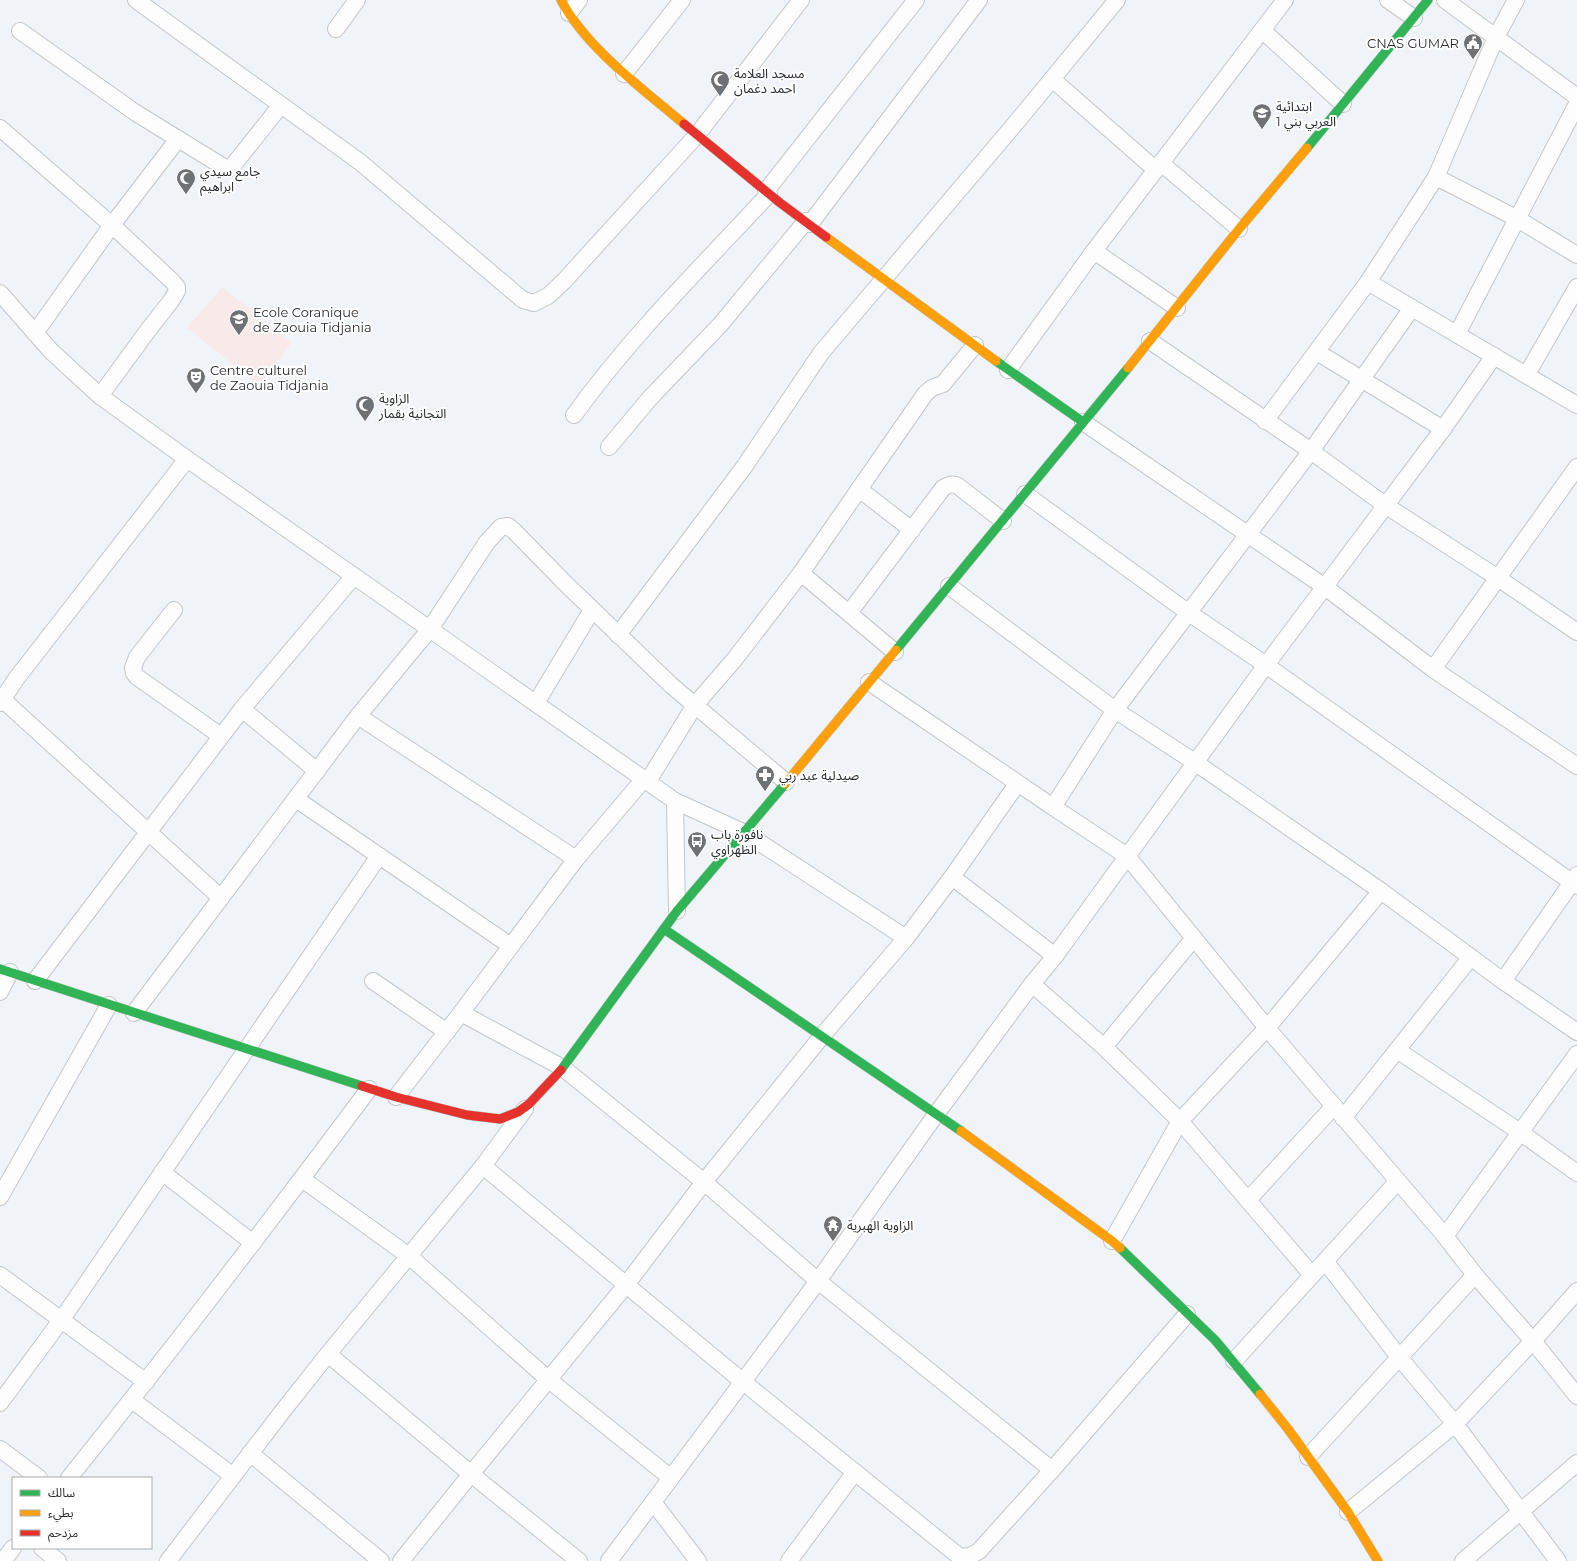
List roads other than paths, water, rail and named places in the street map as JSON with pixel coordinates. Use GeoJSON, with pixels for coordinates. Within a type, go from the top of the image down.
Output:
{"type":"FeatureCollection","features":[{"type":"Feature","properties":{"kind":"main road"},"geometry":{"type":"LineString","coordinates":[[5,971],[396,1097],[467,1115],[500,1119],[512,1116],[529,1104],[563,1068],[677,911],[745,833],[950,586],[1150,341],[1239,229],[1262,204],[1428,0]]}},
{"type":"Feature","properties":{"kind":"main road"},"geometry":{"type":"LineString","coordinates":[[565,7],[581,30],[624,74],[697,136],[768,193],[1008,370],[1083,422]]}},
{"type":"Feature","properties":{"kind":"main road"},"geometry":{"type":"LineString","coordinates":[[664,929],[937,1113],[1112,1240],[1215,1340],[1234,1361],[1308,1457],[1348,1512],[1378,1561]]}},
{"type":"Feature","properties":{"kind":"street"},"geometry":{"type":"LineString","coordinates":[[136,0],[360,162],[523,300],[530,303],[534,303],[548,296],[564,281],[697,136],[801,0]]}},
{"type":"Feature","properties":{"kind":"street"},"geometry":{"type":"LineString","coordinates":[[336,29],[357,0]]}},
{"type":"Feature","properties":{"kind":"street"},"geometry":{"type":"LineString","coordinates":[[565,7],[579,0]]}},
{"type":"Feature","properties":{"kind":"street"},"geometry":{"type":"LineString","coordinates":[[624,74],[682,0]]}},
{"type":"Feature","properties":{"kind":"street"},"geometry":{"type":"LineString","coordinates":[[574,415],[609,369],[768,193],[916,0]]}},
{"type":"Feature","properties":{"kind":"street"},"geometry":{"type":"LineString","coordinates":[[609,447],[650,398],[720,325],[808,223],[979,0]]}},
{"type":"Feature","properties":{"kind":"street"},"geometry":{"type":"LineString","coordinates":[[618,635],[744,467],[821,353],[885,279],[1117,0]]}},
{"type":"Feature","properties":{"kind":"street"},"geometry":{"type":"LineString","coordinates":[[1008,370],[1094,251],[1285,0]]}},
{"type":"Feature","properties":{"kind":"street"},"geometry":{"type":"LineString","coordinates":[[1388,0],[1414,18]]}},
{"type":"Feature","properties":{"kind":"street"},"geometry":{"type":"LineString","coordinates":[[1445,0],[1577,97]]}},
{"type":"Feature","properties":{"kind":"street"},"geometry":{"type":"LineString","coordinates":[[1265,421],[1368,282],[1436,177],[1496,37],[1516,0]]}},
{"type":"Feature","properties":{"kind":"street"},"geometry":{"type":"LineString","coordinates":[[1262,30],[1343,104]]}},
{"type":"Feature","properties":{"kind":"street"},"geometry":{"type":"LineString","coordinates":[[20,31],[136,113],[224,168],[231,168],[281,105]]}},
{"type":"Feature","properties":{"kind":"street"},"geometry":{"type":"LineString","coordinates":[[1052,79],[1158,167],[1239,229]]}},
{"type":"Feature","properties":{"kind":"street"},"geometry":{"type":"LineString","coordinates":[[1457,334],[1516,218],[1577,104]]}},
{"type":"Feature","properties":{"kind":"street"},"geometry":{"type":"LineString","coordinates":[[0,128],[112,226],[177,287],[177,291],[171,301],[100,396]]}},
{"type":"Feature","properties":{"kind":"street"},"geometry":{"type":"LineString","coordinates":[[35,333],[112,226],[178,139]]}},
{"type":"Feature","properties":{"kind":"street"},"geometry":{"type":"LineString","coordinates":[[1436,177],[1516,218],[1577,255]]}},
{"type":"Feature","properties":{"kind":"street"},"geometry":{"type":"LineString","coordinates":[[1094,251],[1176,308]]}},
{"type":"Feature","properties":{"kind":"street"},"geometry":{"type":"LineString","coordinates":[[1368,282],[1527,374],[1577,405]]}},
{"type":"Feature","properties":{"kind":"street"},"geometry":{"type":"LineString","coordinates":[[1527,374],[1577,287]]}},
{"type":"Feature","properties":{"kind":"street"},"geometry":{"type":"LineString","coordinates":[[0,293],[51,351],[100,396],[187,460],[674,801],[745,833],[906,938]]}},
{"type":"Feature","properties":{"kind":"street"},"geometry":{"type":"LineString","coordinates":[[1052,807],[1115,710],[1311,451],[1412,308]]}},
{"type":"Feature","properties":{"kind":"street"},"geometry":{"type":"LineString","coordinates":[[1150,341],[1311,451],[1385,505],[1498,578],[1577,632]]}},
{"type":"Feature","properties":{"kind":"street"},"geometry":{"type":"LineString","coordinates":[[396,1097],[447,1032],[576,859],[646,780],[695,705],[734,660],[801,573],[925,394],[932,388],[943,384],[975,345]]}},
{"type":"Feature","properties":{"kind":"street"},"geometry":{"type":"LineString","coordinates":[[1317,352],[1443,429]]}},
{"type":"Feature","properties":{"kind":"street"},"geometry":{"type":"LineString","coordinates":[[609,1561],[818,1280],[937,1113],[1054,956],[1266,665],[1443,429],[1494,356]]}},
{"type":"Feature","properties":{"kind":"street"},"geometry":{"type":"LineString","coordinates":[[1083,422],[1249,534],[1325,587],[1433,668],[1577,766]]}},
{"type":"Feature","properties":{"kind":"street"},"geometry":{"type":"LineString","coordinates":[[187,460],[2,697],[222,898]]}},
{"type":"Feature","properties":{"kind":"street"},"geometry":{"type":"LineString","coordinates":[[1433,668],[1577,467]]}},
{"type":"Feature","properties":{"kind":"street"},"geometry":{"type":"LineString","coordinates":[[849,613],[943,488],[952,484],[958,486],[1003,521]]}},
{"type":"Feature","properties":{"kind":"street"},"geometry":{"type":"LineString","coordinates":[[860,489],[912,530]]}},
{"type":"Feature","properties":{"kind":"street"},"geometry":{"type":"LineString","coordinates":[[1025,494],[1189,613],[1266,665],[1575,881],[1503,981]]}},
{"type":"Feature","properties":{"kind":"street"},"geometry":{"type":"LineString","coordinates":[[134,1013],[358,716],[430,629],[487,542],[498,530],[505,526],[514,531],[618,635],[695,705],[786,782]]}},
{"type":"Feature","properties":{"kind":"street"},"geometry":{"type":"LineString","coordinates":[[801,573],[895,652]]}},
{"type":"Feature","properties":{"kind":"street"},"geometry":{"type":"LineString","coordinates":[[35,981],[242,709],[354,576]]}},
{"type":"Feature","properties":{"kind":"street"},"geometry":{"type":"LineString","coordinates":[[950,586],[1115,710],[1196,762],[1381,891],[1503,981],[1577,1032]]}},
{"type":"Feature","properties":{"kind":"street"},"geometry":{"type":"LineString","coordinates":[[174,610],[137,657],[133,668],[134,673],[136,677],[222,736]]}},
{"type":"Feature","properties":{"kind":"street"},"geometry":{"type":"LineString","coordinates":[[536,703],[592,610]]}},
{"type":"Feature","properties":{"kind":"street"},"geometry":{"type":"LineString","coordinates":[[869,682],[1017,784],[1127,856],[1267,1028],[1445,1236],[1475,1275],[1533,1341],[1577,1396]]}},
{"type":"Feature","properties":{"kind":"street"},"geometry":{"type":"LineString","coordinates":[[242,709],[317,771]]}},
{"type":"Feature","properties":{"kind":"street"},"geometry":{"type":"LineString","coordinates":[[358,716],[576,859]]}},
{"type":"Feature","properties":{"kind":"street"},"geometry":{"type":"LineString","coordinates":[[401,1561],[626,1285],[704,1182],[822,1036],[906,938],[952,877],[1017,784]]}},
{"type":"Feature","properties":{"kind":"street"},"geometry":{"type":"LineString","coordinates":[[296,799],[512,946]]}},
{"type":"Feature","properties":{"kind":"street"},"geometry":{"type":"LineString","coordinates":[[674,801],[677,911]]}},
{"type":"Feature","properties":{"kind":"street"},"geometry":{"type":"LineString","coordinates":[[0,1403],[62,1319],[379,856]]}},
{"type":"Feature","properties":{"kind":"street"},"geometry":{"type":"LineString","coordinates":[[952,877],[1054,956]]}},
{"type":"Feature","properties":{"kind":"street"},"geometry":{"type":"LineString","coordinates":[[1112,1240],[1180,1121],[1267,1028],[1381,891]]}},
{"type":"Feature","properties":{"kind":"street"},"geometry":{"type":"LineString","coordinates":[[1104,1046],[1194,938]]}},
{"type":"Feature","properties":{"kind":"street"},"geometry":{"type":"LineString","coordinates":[[1248,1200],[1338,1112],[1397,1050],[1471,957]]}},
{"type":"Feature","properties":{"kind":"street"},"geometry":{"type":"LineString","coordinates":[[0,992],[5,971]]}},
{"type":"Feature","properties":{"kind":"street"},"geometry":{"type":"LineString","coordinates":[[373,981],[447,1032]]}},
{"type":"Feature","properties":{"kind":"street"},"geometry":{"type":"LineString","coordinates":[[1032,984],[1104,1046],[1180,1121],[1312,1276]]}},
{"type":"Feature","properties":{"kind":"street"},"geometry":{"type":"LineString","coordinates":[[0,1198],[109,1005]]}},
{"type":"Feature","properties":{"kind":"street"},"geometry":{"type":"LineString","coordinates":[[461,1013],[563,1068],[704,1182],[818,1280],[1052,1470]]}},
{"type":"Feature","properties":{"kind":"street"},"geometry":{"type":"LineString","coordinates":[[1397,1050],[1520,1132],[1577,1173]]}},
{"type":"Feature","properties":{"kind":"street"},"geometry":{"type":"LineString","coordinates":[[1445,1236],[1577,1054]]}},
{"type":"Feature","properties":{"kind":"street"},"geometry":{"type":"LineString","coordinates":[[70,1477],[146,1382],[369,1089]]}},
{"type":"Feature","properties":{"kind":"street"},"geometry":{"type":"LineString","coordinates":[[172,1560],[250,1453],[328,1354],[483,1166],[529,1104]]}},
{"type":"Feature","properties":{"kind":"street"},"geometry":{"type":"LineString","coordinates":[[483,1166],[960,1560],[979,1551],[1052,1470],[1187,1314]]}},
{"type":"Feature","properties":{"kind":"street"},"geometry":{"type":"LineString","coordinates":[[162,1172],[253,1243]]}},
{"type":"Feature","properties":{"kind":"street"},"geometry":{"type":"LineString","coordinates":[[302,1179],[409,1256],[549,1380],[671,1478]]}},
{"type":"Feature","properties":{"kind":"street"},"geometry":{"type":"LineString","coordinates":[[1234,1361],[1398,1181]]}},
{"type":"Feature","properties":{"kind":"street"},"geometry":{"type":"LineString","coordinates":[[1325,1261],[1399,1357],[1455,1424],[1558,1561]]}},
{"type":"Feature","properties":{"kind":"street"},"geometry":{"type":"LineString","coordinates":[[0,1275],[146,1382]]}},
{"type":"Feature","properties":{"kind":"street"},"geometry":{"type":"LineString","coordinates":[[1308,1457],[1475,1275]]}},
{"type":"Feature","properties":{"kind":"street"},"geometry":{"type":"LineString","coordinates":[[1348,1512],[1455,1424],[1533,1341],[1577,1291]]}},
{"type":"Feature","properties":{"kind":"street"},"geometry":{"type":"LineString","coordinates":[[328,1354],[471,1474],[579,1561]]}},
{"type":"Feature","properties":{"kind":"street"},"geometry":{"type":"LineString","coordinates":[[132,1400],[233,1476]]}},
{"type":"Feature","properties":{"kind":"street"},"geometry":{"type":"LineString","coordinates":[[0,1449],[38,1477]]}},
{"type":"Feature","properties":{"kind":"street"},"geometry":{"type":"LineString","coordinates":[[250,1453],[381,1561]]}},
{"type":"Feature","properties":{"kind":"street"},"geometry":{"type":"LineString","coordinates":[[1463,1561],[1577,1463]]}},
{"type":"Feature","properties":{"kind":"street"},"geometry":{"type":"LineString","coordinates":[[789,1561],[855,1472]]}},
{"type":"Feature","properties":{"kind":"street"},"geometry":{"type":"LineString","coordinates":[[653,1502],[698,1561]]}},
{"type":"Feature","properties":{"kind":"street"},"geometry":{"type":"LineString","coordinates":[[3,1561],[12,1549]]}},
{"type":"Feature","properties":{"kind":"street"},"geometry":{"type":"LineString","coordinates":[[43,1549],[58,1561]]}},
{"type":"Feature","properties":{"kind":"place","name":"CNAS GUMAR"},"geometry":{"type":"Point","coordinates":[1473,60]}},
{"type":"Feature","properties":{"kind":"place","name":"مسجد العلامة احمد دغمان"},"geometry":{"type":"Point","coordinates":[720,97]}},
{"type":"Feature","properties":{"kind":"place","name":"ابتدائية العربي بني 1"},"geometry":{"type":"Point","coordinates":[1262,130]}},
{"type":"Feature","properties":{"kind":"place","name":"جامع سيدي ابراهيم"},"geometry":{"type":"Point","coordinates":[186,195]}},
{"type":"Feature","properties":{"kind":"place","name":"Ecole Coranique de Zaouia Tidjania"},"geometry":{"type":"Point","coordinates":[239,336]}},
{"type":"Feature","properties":{"kind":"place","name":"Centre culturel de Zaouia Tidjania"},"geometry":{"type":"Point","coordinates":[196,394]}},
{"type":"Feature","properties":{"kind":"place","name":"الزاوية التجانية بقمار"},"geometry":{"type":"Point","coordinates":[365,422]}},
{"type":"Feature","properties":{"kind":"place","name":"صيدلية عبد ربي"},"geometry":{"type":"Point","coordinates":[765,792]}},
{"type":"Feature","properties":{"kind":"place","name":"نافورة باب الظهراوي"},"geometry":{"type":"Point","coordinates":[697,858]}},
{"type":"Feature","properties":{"kind":"place","name":"الزاوية الهبرية"},"geometry":{"type":"Point","coordinates":[833,1242]}}]}
